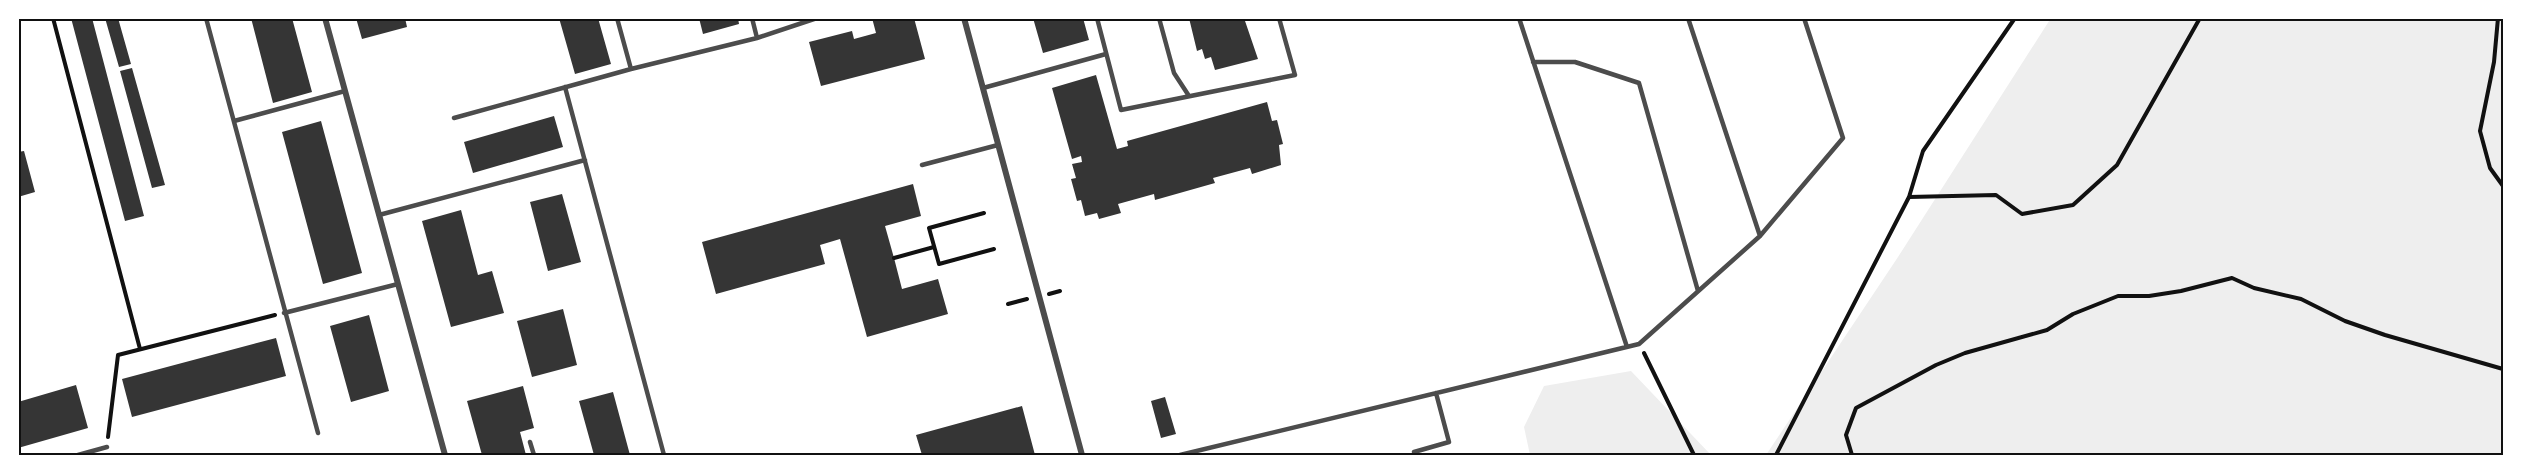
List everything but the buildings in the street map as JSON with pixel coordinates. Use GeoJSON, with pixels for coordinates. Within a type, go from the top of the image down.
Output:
{"type":"FeatureCollection","features":[{"type":"Feature","properties":{"kind":"street"},"geometry":{"type":"LineString","coordinates":[[325,18],[445,455]]}},
{"type":"Feature","properties":{"kind":"street"},"geometry":{"type":"LineString","coordinates":[[964,18],[1082,455]]}},
{"type":"Feature","properties":{"kind":"lane"},"geometry":{"type":"LineString","coordinates":[[206,18],[318,433]]}},
{"type":"Feature","properties":{"kind":"lane"},"geometry":{"type":"LineString","coordinates":[[617,18],[631,69]]}},
{"type":"Feature","properties":{"kind":"lane"},"geometry":{"type":"LineString","coordinates":[[752,18],[757,38]]}},
{"type":"Feature","properties":{"kind":"lane"},"geometry":{"type":"LineString","coordinates":[[454,118],[631,69],[757,38],[817,18]]}},
{"type":"Feature","properties":{"kind":"lane"},"geometry":{"type":"LineString","coordinates":[[1097,18],[1121,110],[1295,75],[1279,18]]}},
{"type":"Feature","properties":{"kind":"lane"},"geometry":{"type":"LineString","coordinates":[[1159,18],[1174,73],[1190,96]]}},
{"type":"Feature","properties":{"kind":"lane"},"geometry":{"type":"LineString","coordinates":[[1519,18],[1627,347]]}},
{"type":"Feature","properties":{"kind":"lane"},"geometry":{"type":"LineString","coordinates":[[1688,18],[1760,236]]}},
{"type":"Feature","properties":{"kind":"lane"},"geometry":{"type":"LineString","coordinates":[[1180,455],[1639,344],[1760,236],[1843,138],[1804,18]]}},
{"type":"Feature","properties":{"kind":"lane"},"geometry":{"type":"LineString","coordinates":[[983,88],[1106,54]]}},
{"type":"Feature","properties":{"kind":"lane"},"geometry":{"type":"LineString","coordinates":[[1533,62],[1575,62],[1639,83],[1698,291]]}},
{"type":"Feature","properties":{"kind":"lane"},"geometry":{"type":"LineString","coordinates":[[565,87],[664,455]]}},
{"type":"Feature","properties":{"kind":"lane"},"geometry":{"type":"LineString","coordinates":[[234,120],[345,91]]}},
{"type":"Feature","properties":{"kind":"lane"},"geometry":{"type":"LineString","coordinates":[[922,165],[998,145]]}},
{"type":"Feature","properties":{"kind":"lane"},"geometry":{"type":"LineString","coordinates":[[379,216],[585,160]]}},
{"type":"Feature","properties":{"kind":"lane"},"geometry":{"type":"LineString","coordinates":[[284,313],[398,284]]}},
{"type":"Feature","properties":{"kind":"lane"},"geometry":{"type":"LineString","coordinates":[[1414,452],[1449,442],[1436,393]]}},
{"type":"Feature","properties":{"kind":"lane"},"geometry":{"type":"LineString","coordinates":[[530,442],[534,455]]}},
{"type":"Feature","properties":{"kind":"lane"},"geometry":{"type":"LineString","coordinates":[[78,455],[107,447]]}},
{"type":"Feature","properties":{"kind":"path"},"geometry":{"type":"LineString","coordinates":[[53,18],[140,349]]}},
{"type":"Feature","properties":{"kind":"path"},"geometry":{"type":"LineString","coordinates":[[1776,455],[1909,197],[1923,151],[2015,18]]}},
{"type":"Feature","properties":{"kind":"path"},"geometry":{"type":"LineString","coordinates":[[1909,197],[1996,195],[2022,214],[2073,205],[2117,165],[2200,18]]}},
{"type":"Feature","properties":{"kind":"path"},"geometry":{"type":"LineString","coordinates":[[2498,18],[2494,62],[2480,131],[2490,168],[2503,186]]}},
{"type":"Feature","properties":{"kind":"path"},"geometry":{"type":"LineString","coordinates":[[984,213],[929,228],[934,247],[939,264],[994,249]]}},
{"type":"Feature","properties":{"kind":"path"},"geometry":{"type":"LineString","coordinates":[[894,258],[934,247]]}},
{"type":"Feature","properties":{"kind":"path"},"geometry":{"type":"LineString","coordinates":[[1852,455],[1846,435],[1856,408],[1936,365],[1965,353],[2047,330],[2073,314],[2118,296],[2150,296],[2232,278],[2254,288],[2301,299],[2345,321],[2385,335],[2503,369]]}},
{"type":"Feature","properties":{"kind":"path"},"geometry":{"type":"LineString","coordinates":[[107,447],[118,355],[284,313]]}},
{"type":"Feature","properties":{"kind":"path"},"geometry":{"type":"LineString","coordinates":[[1639,344],[1694,455]]}},
{"type":"Feature","properties":{"kind":"shaded area"},"geometry":{"type":"Polygon","coordinates":[[[2051,18],[2503,18],[2503,455],[1766,455],[1898,257],[2051,18]]]}},
{"type":"Feature","properties":{"kind":"shaded area"},"geometry":{"type":"Polygon","coordinates":[[[1631,371],[1711,455],[1530,455],[1524,427],[1544,386],[1631,371]]]}}]}
